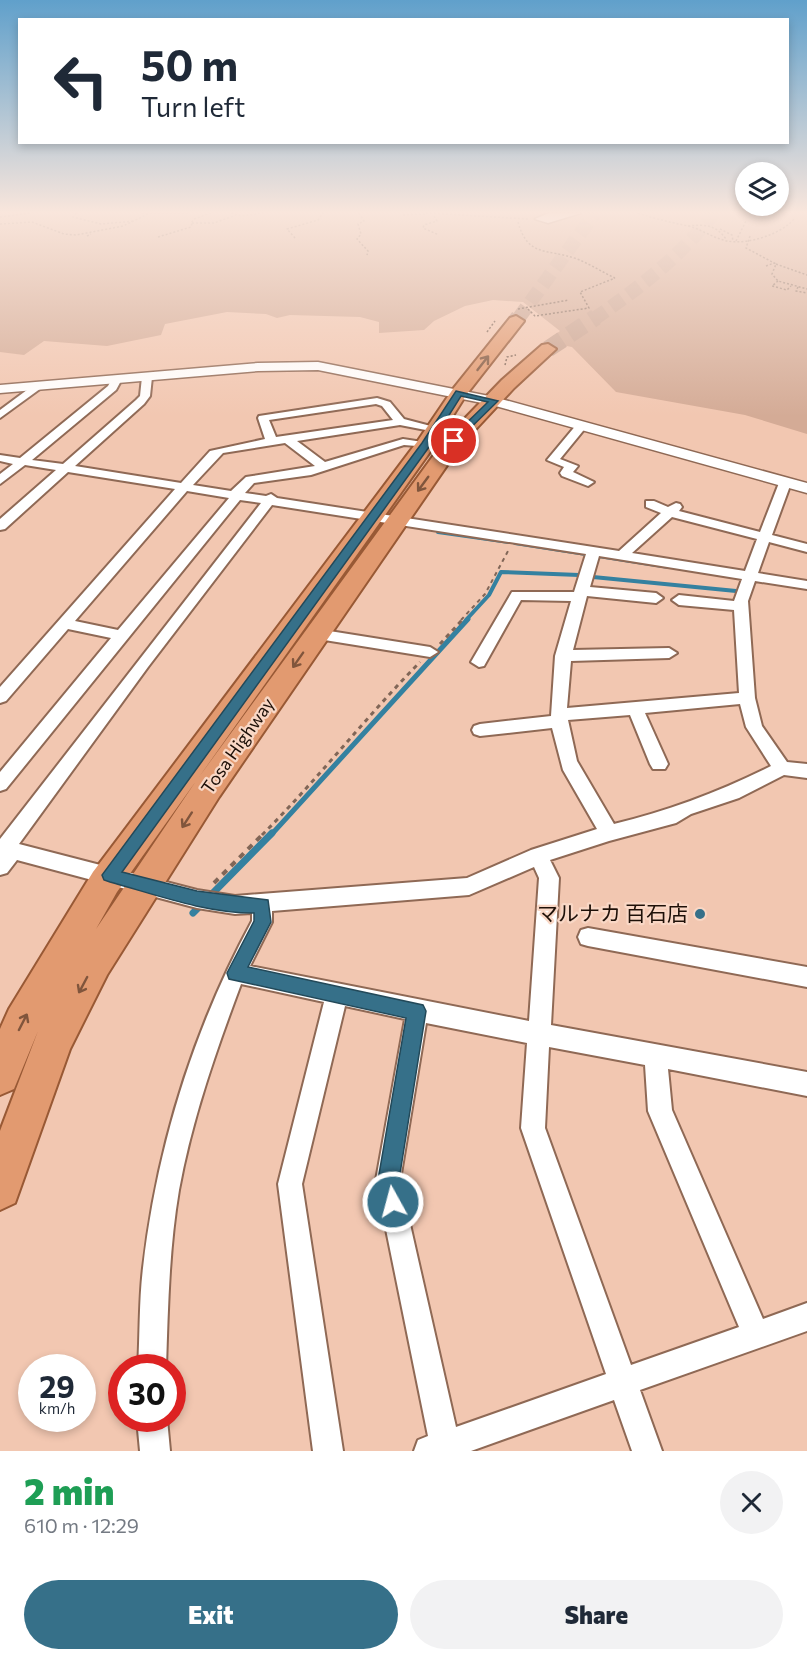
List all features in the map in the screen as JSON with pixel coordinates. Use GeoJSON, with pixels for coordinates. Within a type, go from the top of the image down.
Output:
{"type":"FeatureCollection","features":[{"type":"Feature","properties":{"kind":"highway","name":"Tosa Highway"},"geometry":{"type":"LineString","coordinates":[[0,1188],[52,1041],[94,963],[208,788],[317,634],[459,393],[522,315]]}},
{"type":"Feature","properties":{"kind":"highway","name":"Tosa Highway"},"geometry":{"type":"LineString","coordinates":[[0,1075],[21,1022],[110,875],[385,517],[508,384],[548,350]]}},
{"type":"Feature","properties":{"kind":"street"},"geometry":{"type":"LineString","coordinates":[[0,389],[258,367],[318,366],[494,401],[807,488]]}},
{"type":"Feature","properties":{"kind":"street"},"geometry":{"type":"LineString","coordinates":[[0,526],[140,402],[145,396],[147,377]]}},
{"type":"Feature","properties":{"kind":"street"},"geometry":{"type":"LineString","coordinates":[[0,480],[112,388],[117,379]]}},
{"type":"Feature","properties":{"kind":"street"},"geometry":{"type":"LineString","coordinates":[[0,416],[39,386]]}},
{"type":"Feature","properties":{"kind":"street"},"geometry":{"type":"LineString","coordinates":[[272,442],[263,418],[377,401],[386,404],[400,422],[431,437]]}},
{"type":"Feature","properties":{"kind":"street"},"geometry":{"type":"LineString","coordinates":[[0,697],[184,487],[220,450],[400,422]]}},
{"type":"Feature","properties":{"kind":"street"},"geometry":{"type":"LineString","coordinates":[[581,426],[553,460],[572,466],[566,473],[588,482]]}},
{"type":"Feature","properties":{"kind":"street"},"geometry":{"type":"LineString","coordinates":[[0,784],[120,635],[250,480],[289,477],[403,442],[431,437]]}},
{"type":"Feature","properties":{"kind":"street"},"geometry":{"type":"LineString","coordinates":[[287,439],[324,467]]}},
{"type":"Feature","properties":{"kind":"street"},"geometry":{"type":"LineString","coordinates":[[0,458],[184,487],[271,498],[807,585]]}},
{"type":"Feature","properties":{"kind":"street"},"geometry":{"type":"LineString","coordinates":[[782,768],[754,727],[747,698],[741,606],[748,576],[785,483]]}},
{"type":"Feature","properties":{"kind":"street"},"geometry":{"type":"LineString","coordinates":[[0,867],[6,848],[143,663],[271,498]]}},
{"type":"Feature","properties":{"kind":"street"},"geometry":{"type":"LineString","coordinates":[[650,504],[807,548]]}},
{"type":"Feature","properties":{"kind":"street"},"geometry":{"type":"LineString","coordinates":[[621,556],[674,509]]}},
{"type":"Feature","properties":{"kind":"street"},"geometry":{"type":"LineString","coordinates":[[594,551],[563,656],[560,718],[568,761],[609,833]]}},
{"type":"Feature","properties":{"kind":"street"},"geometry":{"type":"LineString","coordinates":[[478,663],[517,595],[581,594],[656,598]]}},
{"type":"Feature","properties":{"kind":"street"},"geometry":{"type":"LineString","coordinates":[[679,600],[741,606]]}},
{"type":"Feature","properties":{"kind":"street"},"geometry":{"type":"LineString","coordinates":[[63,623],[120,635]]}},
{"type":"Feature","properties":{"kind":"street"},"geometry":{"type":"LineString","coordinates":[[317,634],[430,652]]}},
{"type":"Feature","properties":{"kind":"street"},"geometry":{"type":"LineString","coordinates":[[563,656],[669,653]]}},
{"type":"Feature","properties":{"kind":"street"},"geometry":{"type":"LineString","coordinates":[[480,730],[635,708],[747,698]]}},
{"type":"Feature","properties":{"kind":"street"},"geometry":{"type":"LineString","coordinates":[[635,708],[659,764]]}},
{"type":"Feature","properties":{"kind":"street"},"geometry":{"type":"LineString","coordinates":[[6,848],[197,898],[235,905],[262,905],[457,888],[469,886],[538,856],[609,833],[670,818],[685,808],[733,793],[782,768],[807,771]]}},
{"type":"Feature","properties":{"kind":"street"},"geometry":{"type":"LineString","coordinates":[[538,856],[549,878],[533,1128],[647,1451]]}},
{"type":"Feature","properties":{"kind":"street"},"geometry":{"type":"LineString","coordinates":[[153,1354],[156,1269],[167,1190],[182,1125],[206,1047],[235,973],[262,922],[262,905]]}},
{"type":"Feature","properties":{"kind":"street"},"geometry":{"type":"LineString","coordinates":[[588,938],[807,977]]}},
{"type":"Feature","properties":{"kind":"street"},"geometry":{"type":"LineString","coordinates":[[235,973],[417,1011],[807,1084]]}},
{"type":"Feature","properties":{"kind":"street"},"geometry":{"type":"LineString","coordinates":[[328,1451],[291,1184],[337,994]]}},
{"type":"Feature","properties":{"kind":"street"},"geometry":{"type":"LineString","coordinates":[[417,1011],[388,1180],[437,1448],[807,1317]]}},
{"type":"Feature","properties":{"kind":"street"},"geometry":{"type":"LineString","coordinates":[[655,1055],[660,1112],[756,1335]]}},
{"type":"Feature","properties":{"kind":"street"},"geometry":{"type":"LineString","coordinates":[[153,1432],[155,1451]]}},
{"type":"Feature","properties":{"kind":"path"},"geometry":{"type":"LineString","coordinates":[[522,315],[535,316],[589,308],[580,292],[608,281]]}},
{"type":"Feature","properties":{"kind":"path"},"geometry":{"type":"LineString","coordinates":[[792,285],[787,290],[772,286],[778,281],[807,289]]}},
{"type":"Feature","properties":{"kind":"path"},"geometry":{"type":"LineString","coordinates":[[798,287],[796,291],[807,293]]}},
{"type":"Feature","properties":{"kind":"path"},"geometry":{"type":"LineString","coordinates":[[197,898],[298,799],[370,713],[485,594],[513,539]]}},
{"type":"Feature","properties":{"kind":"shaded area"},"geometry":{"type":"Polygon","coordinates":[[[0,281],[807,281],[807,434],[745,415],[616,392],[572,347],[545,342],[560,331],[523,302],[493,300],[465,306],[434,321],[424,330],[379,333],[379,322],[360,317],[290,315],[277,318],[266,314],[227,312],[165,324],[161,335],[107,346],[44,341],[24,355],[0,352],[0,281]]]}},
{"type":"Feature","properties":{"kind":"waterway"},"geometry":{"type":"LineString","coordinates":[[438,532],[509,542]]}},
{"type":"Feature","properties":{"kind":"waterway"},"geometry":{"type":"LineString","coordinates":[[515,543],[586,554]]}},
{"type":"Feature","properties":{"kind":"waterway"},"geometry":{"type":"LineString","coordinates":[[599,556],[669,567]]}},
{"type":"Feature","properties":{"kind":"waterway"},"geometry":{"type":"LineString","coordinates":[[466,620],[489,595],[501,572],[579,575]]}},
{"type":"Feature","properties":{"kind":"waterway"},"geometry":{"type":"LineString","coordinates":[[593,577],[736,591]]}},
{"type":"Feature","properties":{"kind":"waterway"},"geometry":{"type":"LineString","coordinates":[[271,835],[468,619]]}},
{"type":"Feature","properties":{"kind":"waterway"},"geometry":{"type":"LineString","coordinates":[[210,896],[272,833]]}},
{"type":"Feature","properties":{"kind":"waterway"},"geometry":{"type":"LineString","coordinates":[[193,913],[201,905]]}},
{"type":"Feature","properties":{"kind":"tunnel"},"geometry":{"type":"LineString","coordinates":[[518,319],[546,281]]}},
{"type":"Feature","properties":{"kind":"tunnel"},"geometry":{"type":"LineString","coordinates":[[594,319],[646,281]]}},
{"type":"Feature","properties":{"kind":"tunnel"},"geometry":{"type":"LineString","coordinates":[[516,321],[519,317]]}},
{"type":"Feature","properties":{"kind":"tunnel"},"geometry":{"type":"LineString","coordinates":[[548,349],[596,317]]}},
{"type":"Feature","properties":{"kind":"place","name":"マルナカ 百石店"},"geometry":{"type":"Point","coordinates":[700,914]}},
{"type":"Feature","properties":{"kind":"route"},"geometry":{"type":"LineString","coordinates":[[393,1202],[388,1180],[417,1011],[235,973],[262,922],[262,905],[235,905],[197,898],[110,875],[425,445],[459,393],[494,401],[454,441]]}}]}
